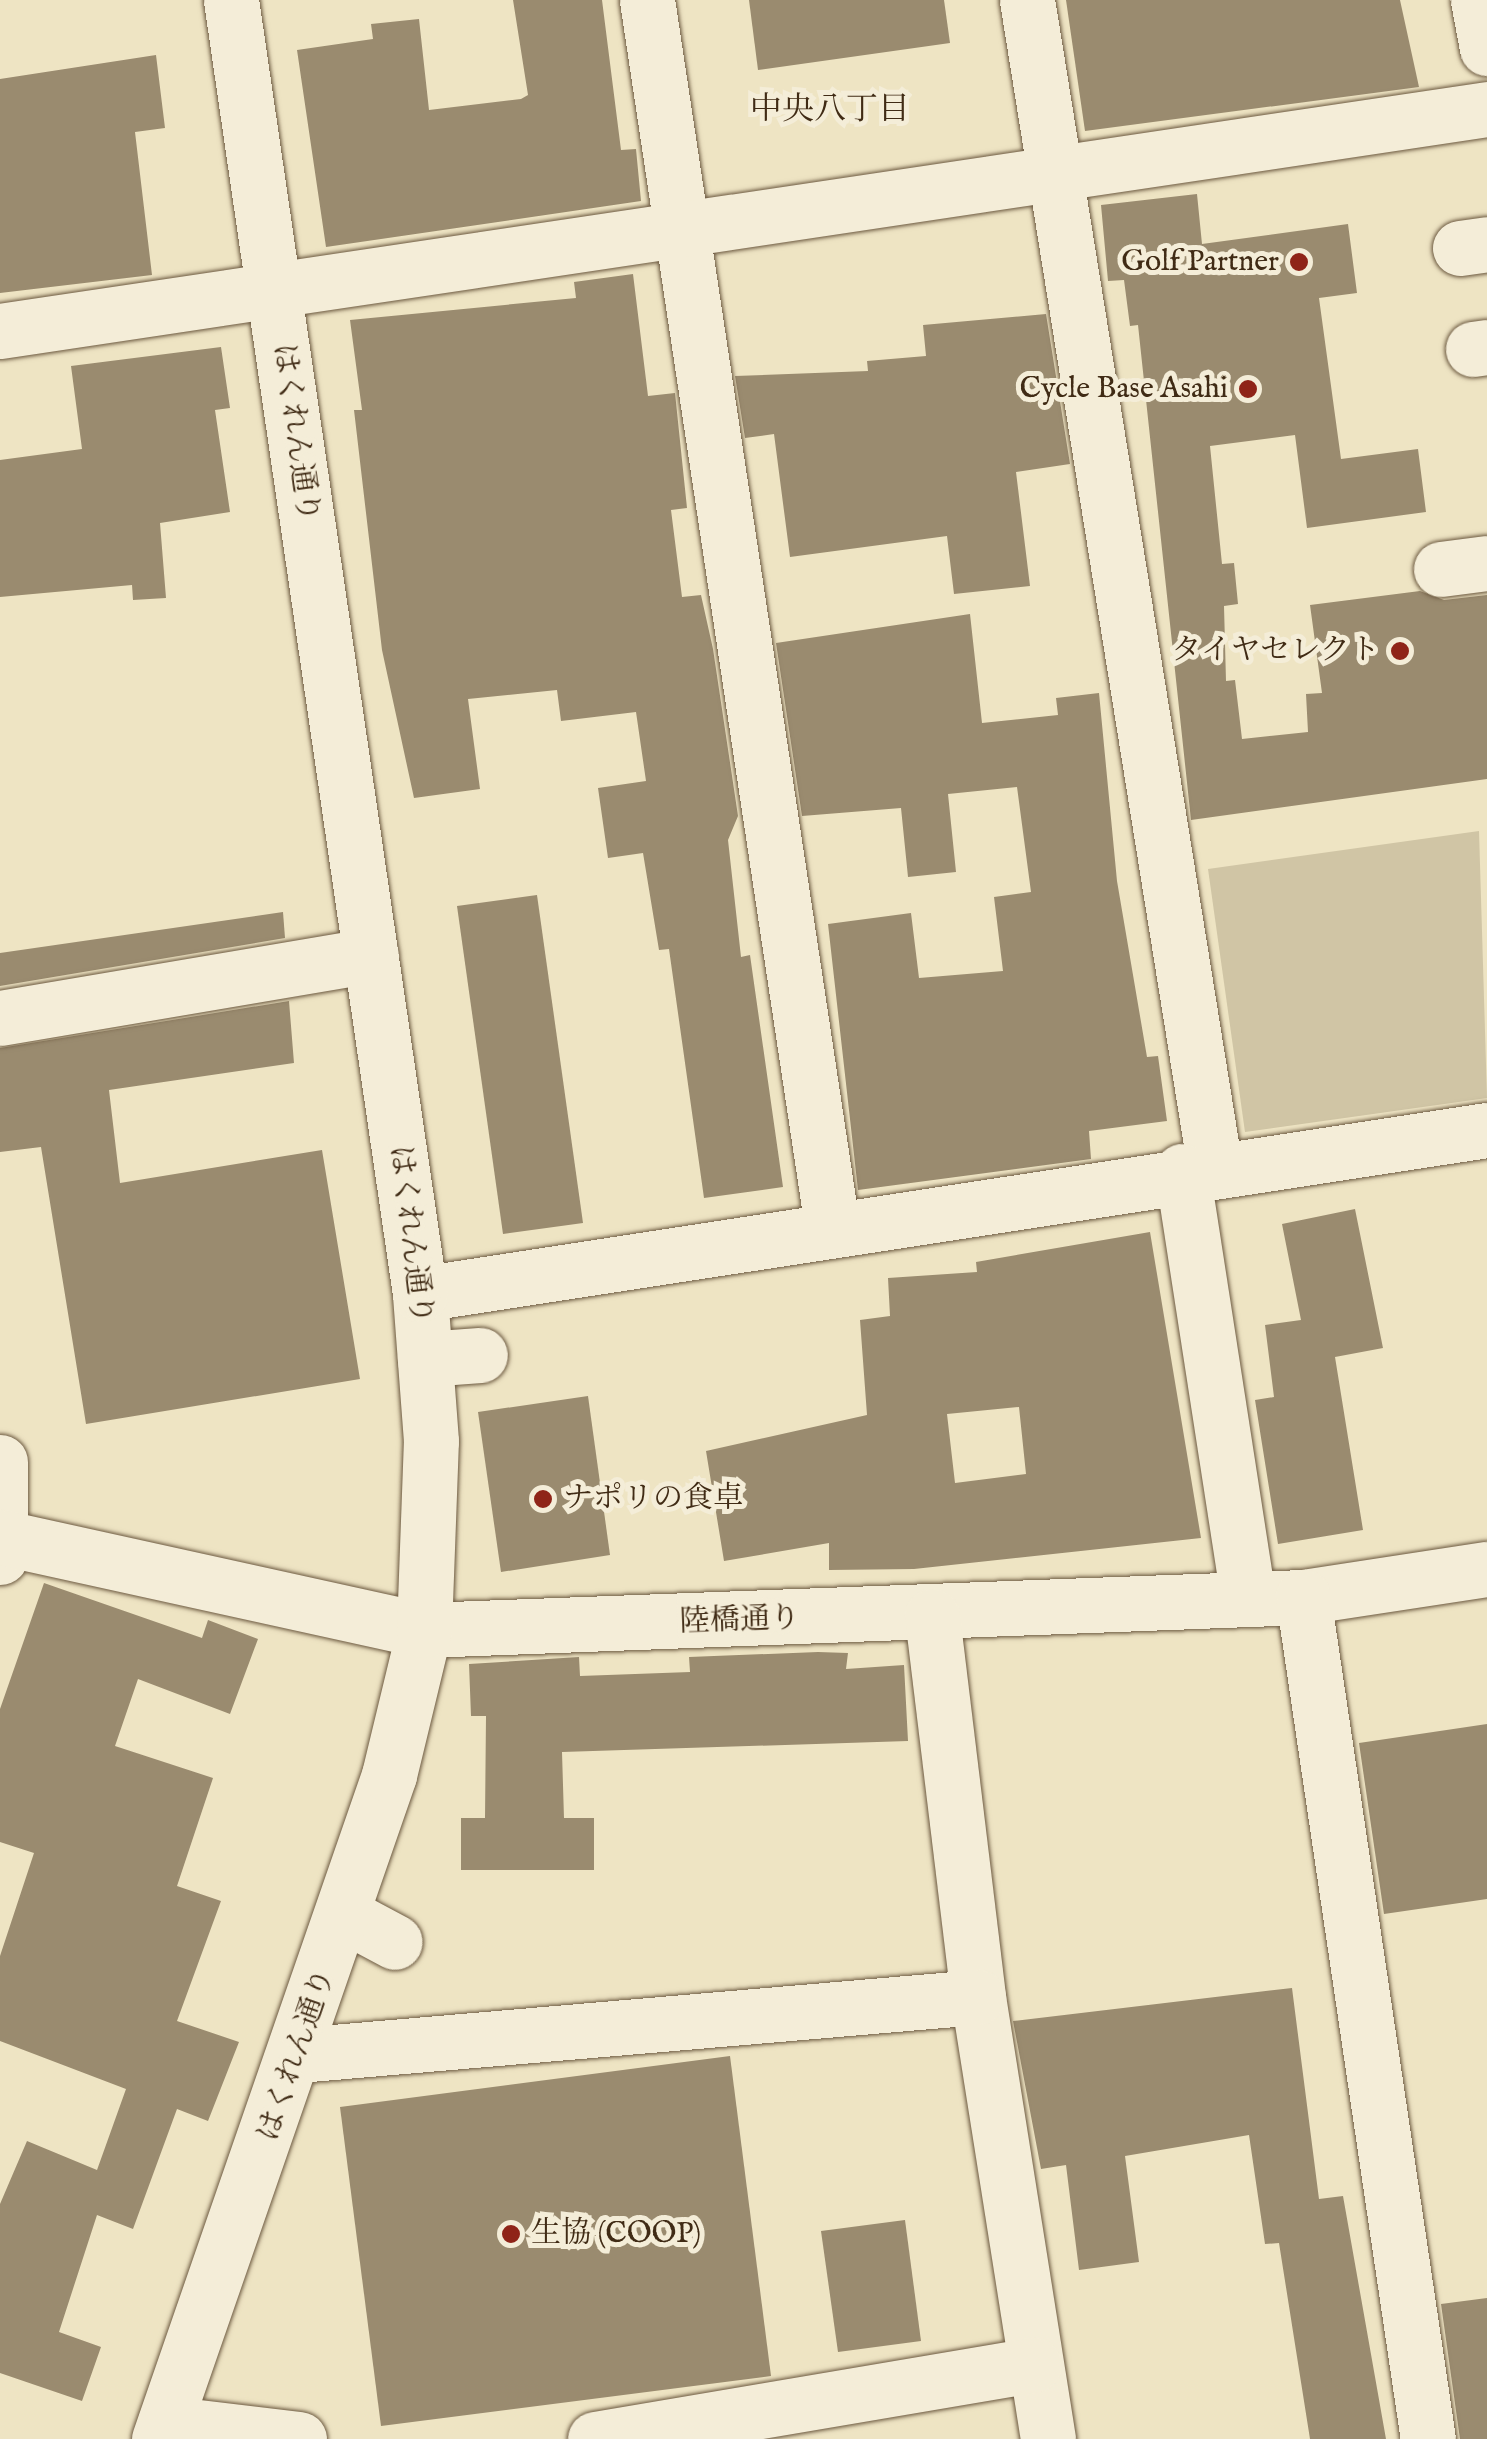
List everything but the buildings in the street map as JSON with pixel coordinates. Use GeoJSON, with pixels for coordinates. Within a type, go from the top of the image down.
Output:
{"type":"FeatureCollection","features":[{"type":"Feature","properties":{"kind":"street","name":"はくれん通り"},"geometry":{"type":"LineString","coordinates":[[162,2431],[346,1916],[424,1630],[425,1359],[420,1294],[230,0]]}},
{"type":"Feature","properties":{"kind":"street"},"geometry":{"type":"LineString","coordinates":[[647,0],[832,1226]]}},
{"type":"Feature","properties":{"kind":"street"},"geometry":{"type":"LineString","coordinates":[[1027,0],[1199,1169],[1248,1596]]}},
{"type":"Feature","properties":{"kind":"street"},"geometry":{"type":"LineString","coordinates":[[1478,0],[1487,48]]}},
{"type":"Feature","properties":{"kind":"street"},"geometry":{"type":"LineString","coordinates":[[0,332],[1051,171],[1294,151],[1487,109]]}},
{"type":"Feature","properties":{"kind":"street"},"geometry":{"type":"LineString","coordinates":[[0,1018],[371,955]]}},
{"type":"Feature","properties":{"kind":"street"},"geometry":{"type":"LineString","coordinates":[[420,1294],[1199,1169],[1487,1130]]}},
{"type":"Feature","properties":{"kind":"street"},"geometry":{"type":"LineString","coordinates":[[425,1359],[480,1355]]}},
{"type":"Feature","properties":{"kind":"street"},"geometry":{"type":"LineString","coordinates":[[0,1462],[2,1544]]}},
{"type":"Feature","properties":{"kind":"street","name":"陸橋通り"},"geometry":{"type":"LineString","coordinates":[[2,1544],[424,1630],[671,1605],[1082,1620],[1248,1596],[1303,1597],[1454,1563]]}},
{"type":"Feature","properties":{"kind":"street"},"geometry":{"type":"LineString","coordinates":[[1303,1597],[1311,1720],[1428,2439]]}},
{"type":"Feature","properties":{"kind":"street"},"geometry":{"type":"LineString","coordinates":[[932,1616],[978,1996],[1048,2439]]}},
{"type":"Feature","properties":{"kind":"street"},"geometry":{"type":"LineString","coordinates":[[346,1916],[396,1942]]}},
{"type":"Feature","properties":{"kind":"street"},"geometry":{"type":"LineString","coordinates":[[298,2055],[794,2001],[978,1996]]}},
{"type":"Feature","properties":{"kind":"street"},"geometry":{"type":"LineString","coordinates":[[595,2439],[1034,2365]]}},
{"type":"Feature","properties":{"kind":"street"},"geometry":{"type":"LineString","coordinates":[[162,2431],[298,2439]]}},
{"type":"Feature","properties":{"kind":"shaded area"},"geometry":{"type":"Polygon","coordinates":[[[1479,831],[1487,1098],[1245,1132],[1208,869],[1479,831]]]}},
{"type":"Feature","properties":{"kind":"place","name":"Golf Partner"},"geometry":{"type":"Point","coordinates":[1299,262]}},
{"type":"Feature","properties":{"kind":"place","name":"Cycle Base Asahi"},"geometry":{"type":"Point","coordinates":[1248,389]}},
{"type":"Feature","properties":{"kind":"place","name":"タイヤセレクト"},"geometry":{"type":"Point","coordinates":[1400,651]}},
{"type":"Feature","properties":{"kind":"place","name":"ナポリの食卓"},"geometry":{"type":"Point","coordinates":[543,1499]}},
{"type":"Feature","properties":{"kind":"place","name":"生協 (COOP)"},"geometry":{"type":"Point","coordinates":[511,2234]}},
{"type":"Feature","properties":{"kind":"district","name":"中央八丁目"},"geometry":{"type":"Point","coordinates":[830,111]}}]}
